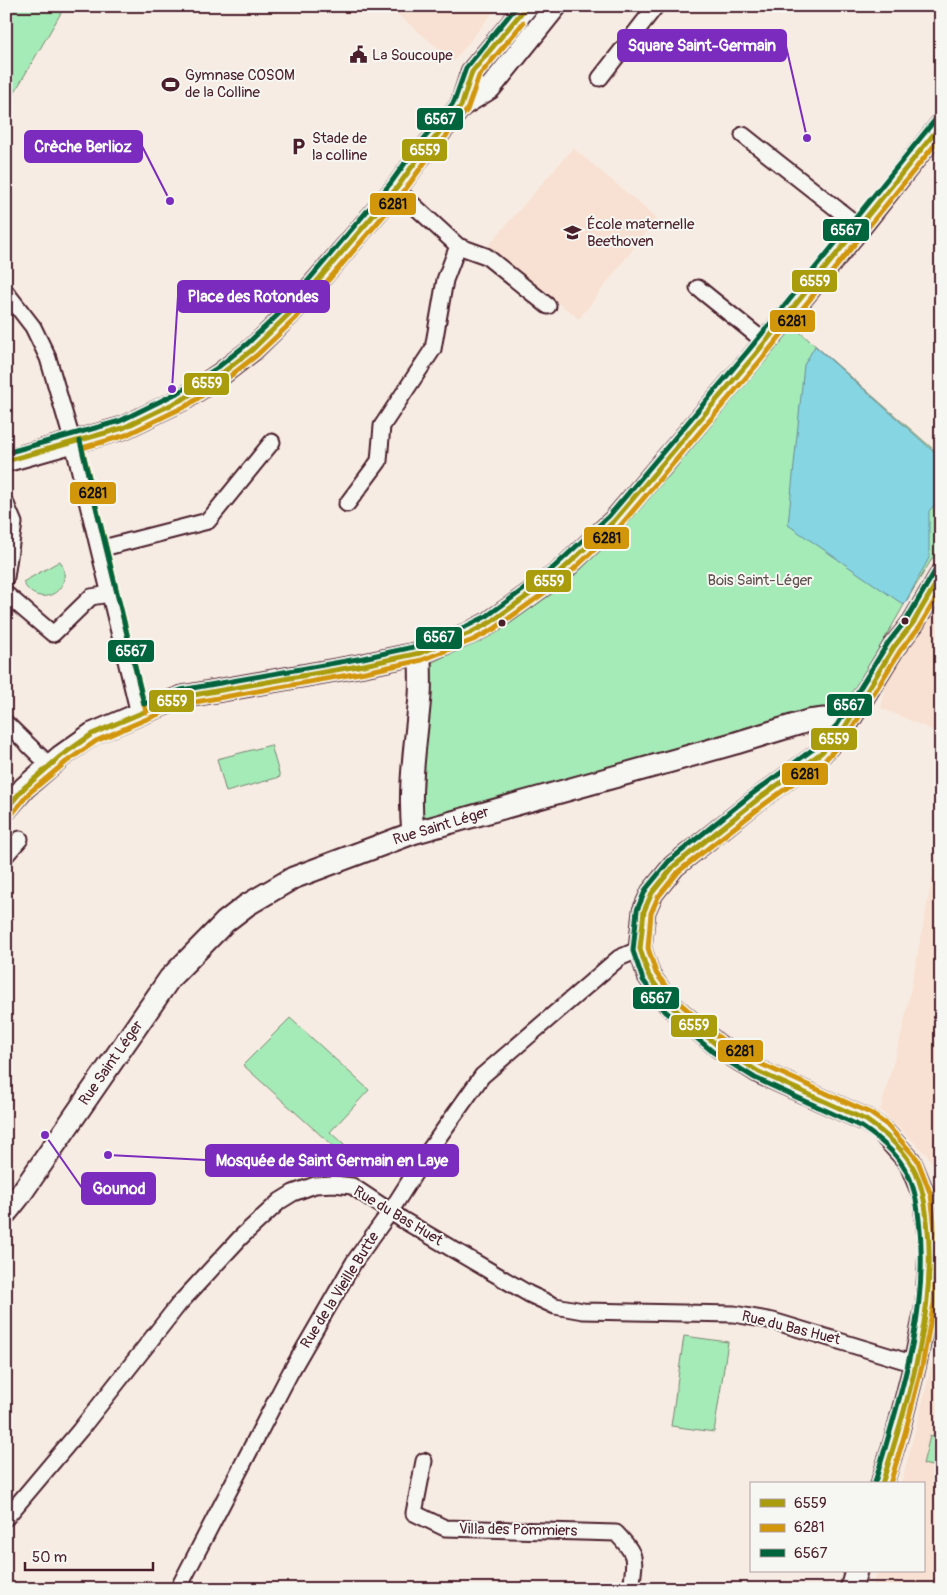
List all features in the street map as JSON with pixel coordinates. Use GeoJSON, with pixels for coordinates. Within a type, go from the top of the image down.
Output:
{"type":"FeatureCollection","features":[{"type":"Feature","properties":{"kind":"street"},"geometry":{"type":"LineString","coordinates":[[462,106],[472,72],[527,6]]}},
{"type":"Feature","properties":{"kind":"street"},"geometry":{"type":"LineString","coordinates":[[6,462],[123,428],[185,398],[252,350],[289,314],[396,189],[419,156],[462,106],[490,88],[556,6]]}},
{"type":"Feature","properties":{"kind":"street"},"geometry":{"type":"LineString","coordinates":[[600,78],[656,6]]}},
{"type":"Feature","properties":{"kind":"street"},"geometry":{"type":"LineString","coordinates":[[6,809],[24,788],[49,765],[92,734],[182,697],[420,653],[470,633],[491,622],[558,574],[614,521],[860,228],[941,125]]}},
{"type":"Feature","properties":{"kind":"street"},"geometry":{"type":"LineString","coordinates":[[743,135],[860,228]]}},
{"type":"Feature","properties":{"kind":"street"},"geometry":{"type":"LineString","coordinates":[[396,189],[458,246],[486,256],[548,306]]}},
{"type":"Feature","properties":{"kind":"street"},"geometry":{"type":"LineString","coordinates":[[347,504],[379,461],[382,426],[433,349],[445,280],[458,246]]}},
{"type":"Feature","properties":{"kind":"street"},"geometry":{"type":"LineString","coordinates":[[698,288],[765,342]]}},
{"type":"Feature","properties":{"kind":"street"},"geometry":{"type":"LineString","coordinates":[[6,292],[33,327],[48,358],[73,443],[139,714]]}},
{"type":"Feature","properties":{"kind":"street"},"geometry":{"type":"LineString","coordinates":[[99,550],[208,521],[272,442]]}},
{"type":"Feature","properties":{"kind":"street"},"geometry":{"type":"LineString","coordinates":[[6,504],[14,523],[6,577]]}},
{"type":"Feature","properties":{"kind":"street"},"geometry":{"type":"LineString","coordinates":[[883,1482],[915,1364],[927,1303],[930,1246],[924,1196],[910,1162],[882,1131],[866,1120],[759,1072],[718,1046],[670,1004],[649,976],[640,949],[644,911],[652,893],[674,866],[757,800],[821,753],[843,730],[894,648],[913,623],[941,575]]}},
{"type":"Feature","properties":{"kind":"street"},"geometry":{"type":"LineString","coordinates":[[6,594],[53,634],[91,597],[109,594]]}},
{"type":"Feature","properties":{"kind":"street"},"geometry":{"type":"LineString","coordinates":[[413,833],[411,797],[420,693],[420,653]]}},
{"type":"Feature","properties":{"kind":"street","name":"Rue Saint Léger"},"geometry":{"type":"LineString","coordinates":[[6,1213],[170,978],[225,922],[247,905],[293,878],[413,833],[726,746],[808,721],[824,719],[843,730]]}},
{"type":"Feature","properties":{"kind":"street"},"geometry":{"type":"LineString","coordinates":[[6,723],[49,765]]}},
{"type":"Feature","properties":{"kind":"street"},"geometry":{"type":"LineString","coordinates":[[6,855],[20,839]]}},
{"type":"Feature","properties":{"kind":"street","name":"Rue de la Vieille Butte"},"geometry":{"type":"LineString","coordinates":[[178,1589],[290,1373],[354,1262],[482,1076],[619,958],[640,949]]}},
{"type":"Feature","properties":{"kind":"street","name":"Rue du Bas Huet"},"geometry":{"type":"LineString","coordinates":[[6,1518],[80,1430],[179,1304],[241,1236],[280,1201],[293,1193],[315,1185],[334,1184],[352,1186],[390,1212],[529,1294],[555,1306],[584,1311],[734,1314],[773,1321],[915,1364]]}},
{"type":"Feature","properties":{"kind":"street","name":"Villa des Pommiers"},"geometry":{"type":"LineString","coordinates":[[424,1461],[414,1513],[445,1528],[616,1533],[632,1550],[634,1564],[631,1589]]}},
{"type":"Feature","properties":{"kind":"street"},"geometry":{"type":"LineString","coordinates":[[851,1589],[856,1572]]}},
{"type":"Feature","properties":{"kind":"shaded area"},"geometry":{"type":"Polygon","coordinates":[[[387,6],[498,6],[454,61],[387,6]]]}},
{"type":"Feature","properties":{"kind":"shaded area","name":"École maternelle Beethoven"},"geometry":{"type":"Polygon","coordinates":[[[573,148],[657,218],[579,319],[487,247],[573,148]]]}},
{"type":"Feature","properties":{"kind":"shaded area"},"geometry":{"type":"Polygon","coordinates":[[[941,600],[941,734],[881,708],[888,672],[938,601],[941,600]]]}},
{"type":"Feature","properties":{"kind":"shaded area"},"geometry":{"type":"Polygon","coordinates":[[[941,833],[941,1180],[928,1156],[880,1110],[903,1028],[941,833]]]}},
{"type":"Feature","properties":{"kind":"shaded area"},"geometry":{"type":"Polygon","coordinates":[[[941,1330],[941,1589],[872,1589],[877,1572],[924,1572],[924,1482],[902,1482],[941,1330]]]}},
{"type":"Feature","properties":{"kind":"green space"},"geometry":{"type":"Polygon","coordinates":[[[6,6],[65,6],[6,107],[6,6]]]}},
{"type":"Feature","properties":{"kind":"green space","name":"Bois Saint-Léger"},"geometry":{"type":"Polygon","coordinates":[[[793,326],[941,456],[941,544],[841,715],[799,712],[422,821],[429,664],[498,630],[548,596],[670,475],[793,326]]]}},
{"type":"Feature","properties":{"kind":"green space"},"geometry":{"type":"Polygon","coordinates":[[[60,561],[64,571],[64,581],[54,594],[46,596],[37,595],[30,591],[23,582],[60,561]]]}},
{"type":"Feature","properties":{"kind":"green space"},"geometry":{"type":"Polygon","coordinates":[[[271,745],[280,777],[226,792],[217,759],[271,745]]]}},
{"type":"Feature","properties":{"kind":"green space"},"geometry":{"type":"Polygon","coordinates":[[[290,1018],[369,1090],[330,1132],[358,1158],[348,1170],[341,1165],[346,1158],[243,1065],[290,1018]]]}},
{"type":"Feature","properties":{"kind":"green space"},"geometry":{"type":"Polygon","coordinates":[[[684,1336],[728,1342],[714,1432],[671,1426],[684,1336]]]}},
{"type":"Feature","properties":{"kind":"green space"},"geometry":{"type":"Polygon","coordinates":[[[930,1436],[941,1438],[941,1468],[923,1464],[930,1436]]]}},
{"type":"Feature","properties":{"kind":"water"},"geometry":{"type":"Polygon","coordinates":[[[815,346],[941,458],[941,498],[929,511],[929,558],[904,605],[788,525],[804,365],[815,346]]]}},
{"type":"Feature","properties":{"kind":"transit line","name":"6567"},"geometry":{"type":"LineString","coordinates":[[6,453],[120,421],[181,391],[217,368],[247,344],[284,309],[390,184],[413,152],[454,102],[466,68],[517,6]]}},
{"type":"Feature","properties":{"kind":"transit line","name":"6559"},"geometry":{"type":"LineString","coordinates":[[6,461],[123,428],[185,398],[252,350],[289,314],[396,189],[419,157],[461,106],[472,72],[527,6]]}},
{"type":"Feature","properties":{"kind":"transit line","name":"6281"},"geometry":{"type":"LineString","coordinates":[[146,712],[82,448],[126,435],[188,405],[257,355],[295,319],[402,194],[467,110],[479,76],[523,23]]}},
{"type":"Feature","properties":{"kind":"transit line","name":"6567"},"geometry":{"type":"LineString","coordinates":[[80,441],[144,704],[181,690],[363,658],[418,646],[487,616],[553,568],[609,516],[748,351],[935,120]]}},
{"type":"Feature","properties":{"kind":"transit line","name":"6559"},"geometry":{"type":"LineString","coordinates":[[6,809],[24,788],[61,756],[92,734],[182,697],[364,665],[420,653],[470,633],[491,622],[558,574],[614,521],[754,356],[941,125]]}},
{"type":"Feature","properties":{"kind":"transit line","name":"6281"},"geometry":{"type":"LineString","coordinates":[[12,814],[29,793],[66,762],[96,741],[142,721],[184,704],[422,660],[473,640],[494,629],[562,580],[620,526],[760,361],[941,137]]}},
{"type":"Feature","properties":{"kind":"transit line","name":"6567"},"geometry":{"type":"LineString","coordinates":[[875,1482],[903,1386],[917,1320],[921,1253],[919,1220],[914,1192],[907,1172],[890,1150],[862,1127],[755,1078],[713,1052],[665,1011],[643,980],[633,951],[637,910],[646,889],[669,861],[752,794],[816,747],[837,725],[888,643],[907,619],[935,571]]}},
{"type":"Feature","properties":{"kind":"transit line","name":"6559"},"geometry":{"type":"LineString","coordinates":[[883,1482],[911,1387],[924,1320],[928,1287],[929,1253],[927,1220],[924,1197],[917,1175],[901,1150],[866,1120],[759,1072],[718,1046],[670,1005],[649,976],[640,949],[644,911],[652,893],[674,866],[757,800],[821,753],[843,730],[894,647],[913,623],[941,575]]}},
{"type":"Feature","properties":{"kind":"transit line","name":"6281"},"geometry":{"type":"LineString","coordinates":[[891,1482],[922,1366],[934,1303],[937,1246],[931,1195],[917,1159],[887,1125],[870,1113],[763,1065],[722,1040],[676,1000],[656,973],[648,948],[651,913],[658,897],[679,871],[826,759],[848,735],[900,651],[919,627],[941,590]]}},
{"type":"Feature","properties":{"kind":"place","name":"La Soucoupe"},"geometry":{"type":"Point","coordinates":[358,55]}},
{"type":"Feature","properties":{"kind":"place","name":"Gymnase COSOM de la Colline"},"geometry":{"type":"Point","coordinates":[171,84]}},
{"type":"Feature","properties":{"kind":"place","name":"Square Saint-Germain"},"geometry":{"type":"Point","coordinates":[807,138]}},
{"type":"Feature","properties":{"kind":"place","name":"Stade de la colline"},"geometry":{"type":"Point","coordinates":[298,147]}},
{"type":"Feature","properties":{"kind":"place","name":"Crèche Berlioz"},"geometry":{"type":"Point","coordinates":[170,201]}},
{"type":"Feature","properties":{"kind":"place","name":"École maternelle Beethoven"},"geometry":{"type":"Point","coordinates":[573,233]}},
{"type":"Feature","properties":{"kind":"place","name":"Place des Rotondes"},"geometry":{"type":"Point","coordinates":[172,389]}},
{"type":"Feature","properties":{"kind":"place","name":"Gounod"},"geometry":{"type":"Point","coordinates":[45,1135]}},
{"type":"Feature","properties":{"kind":"place","name":"Mosquée de Saint Germain en Laye"},"geometry":{"type":"Point","coordinates":[108,1155]}}]}
